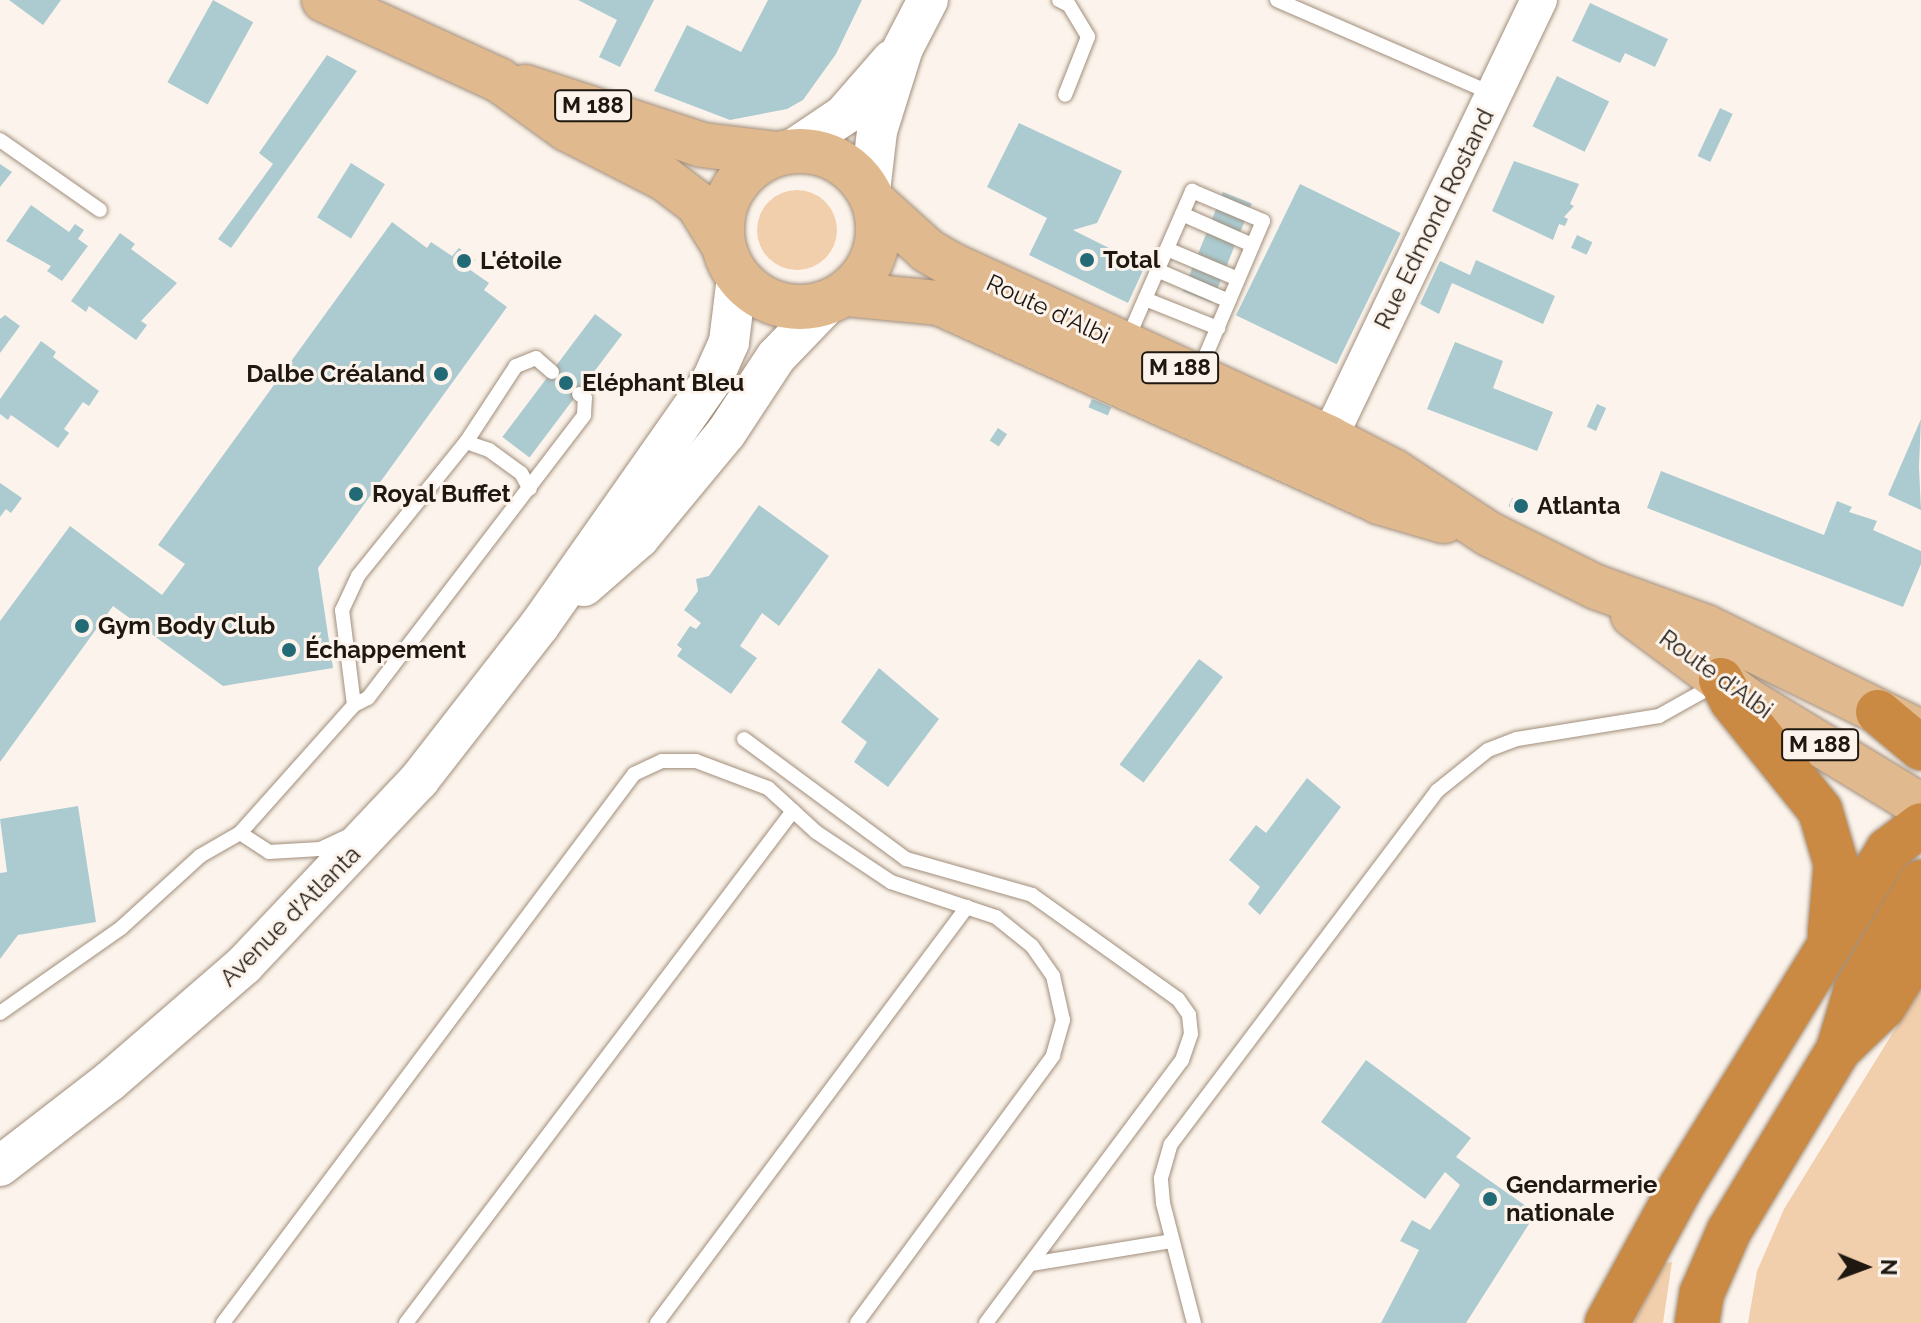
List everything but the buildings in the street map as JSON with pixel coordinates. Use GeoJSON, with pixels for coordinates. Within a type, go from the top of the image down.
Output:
{"type":"FeatureCollection","features":[{"type":"Feature","properties":{"kind":"highway"},"geometry":{"type":"LineString","coordinates":[[1721,680],[1825,824],[1834,846],[1837,891],[1826,949]]}},
{"type":"Feature","properties":{"kind":"highway"},"geometry":{"type":"LineString","coordinates":[[1878,712],[1921,748]]}},
{"type":"Feature","properties":{"kind":"highway"},"geometry":{"type":"LineString","coordinates":[[1607,1323],[1682,1185],[1888,850],[1921,825]]}},
{"type":"Feature","properties":{"kind":"highway"},"geometry":{"type":"LineString","coordinates":[[1697,1323],[1702,1293],[1729,1231],[1838,1050],[1856,990],[1921,882]]}},
{"type":"Feature","properties":{"kind":"highway"},"geometry":{"type":"LineString","coordinates":[[1838,1050],[1883,1007],[1921,946]]}},
{"type":"Feature","properties":{"kind":"main road","name":"M 188"},"geometry":{"type":"LineString","coordinates":[[324,0],[499,80],[579,101],[693,142],[784,152]]}},
{"type":"Feature","properties":{"kind":"main road"},"geometry":{"type":"LineString","coordinates":[[903,48],[844,115],[740,177],[724,214],[730,260],[771,303],[800,308],[837,298],[865,273],[877,246],[872,196],[877,131],[903,48],[928,0]]}},
{"type":"Feature","properties":{"kind":"main road","name":"M 188"},"geometry":{"type":"LineString","coordinates":[[499,80],[567,129],[679,189],[698,204],[730,260]]}},
{"type":"Feature","properties":{"kind":"main road"},"geometry":{"type":"LineString","coordinates":[[784,152],[835,158],[872,196]]}},
{"type":"Feature","properties":{"kind":"main road","name":"Route d'Albi"},"geometry":{"type":"LineString","coordinates":[[872,196],[940,258],[1125,344],[1190,394],[1379,502],[1489,534]]}},
{"type":"Feature","properties":{"kind":"main road","name":"Avenue d'Atlanta"},"geometry":{"type":"LineString","coordinates":[[0,1166],[199,1006],[304,907],[383,820],[539,626],[718,370],[736,313],[730,260]]}},
{"type":"Feature","properties":{"kind":"main road","name":"Route d'Albi"},"geometry":{"type":"LineString","coordinates":[[837,298],[939,303],[1190,394],[1329,438],[1393,471],[1489,534],[1596,587],[1706,627],[1921,732]]}},
{"type":"Feature","properties":{"kind":"main road","name":"Avenue d'Atlanta"},"geometry":{"type":"LineString","coordinates":[[539,626],[639,538],[726,433],[776,357],[837,298]]}},
{"type":"Feature","properties":{"kind":"main road","name":"Route d'Albi"},"geometry":{"type":"LineString","coordinates":[[1596,587],[1721,680],[1921,806]]}},
{"type":"Feature","properties":{"kind":"street","name":"Rue Edmond Rostand"},"geometry":{"type":"LineString","coordinates":[[1329,438],[1539,0]]}},
{"type":"Feature","properties":{"kind":"lane"},"geometry":{"type":"LineString","coordinates":[[1059,0],[1069,5],[1088,37],[1065,95]]}},
{"type":"Feature","properties":{"kind":"lane"},"geometry":{"type":"LineString","coordinates":[[1277,0],[1493,95]]}},
{"type":"Feature","properties":{"kind":"lane"},"geometry":{"type":"LineString","coordinates":[[0,140],[100,210]]}},
{"type":"Feature","properties":{"kind":"lane"},"geometry":{"type":"LineString","coordinates":[[1125,344],[1192,191],[1263,221],[1190,394]]}},
{"type":"Feature","properties":{"kind":"lane"},"geometry":{"type":"LineString","coordinates":[[1182,214],[1252,245]]}},
{"type":"Feature","properties":{"kind":"lane"},"geometry":{"type":"LineString","coordinates":[[1167,249],[1238,279]]}},
{"type":"Feature","properties":{"kind":"lane"},"geometry":{"type":"LineString","coordinates":[[1157,270],[1229,301]]}},
{"type":"Feature","properties":{"kind":"lane"},"geometry":{"type":"LineString","coordinates":[[1145,299],[1218,328]]}},
{"type":"Feature","properties":{"kind":"lane"},"geometry":{"type":"LineString","coordinates":[[354,705],[342,610],[358,576],[466,442],[516,366],[536,358],[552,372]]}},
{"type":"Feature","properties":{"kind":"lane"},"geometry":{"type":"LineString","coordinates":[[0,1013],[121,928],[200,856],[240,833],[354,705],[368,698],[584,415],[585,398],[579,394]]}},
{"type":"Feature","properties":{"kind":"lane"},"geometry":{"type":"LineString","coordinates":[[466,442],[489,450],[521,473],[530,489]]}},
{"type":"Feature","properties":{"kind":"lane"},"geometry":{"type":"LineString","coordinates":[[1194,1323],[1171,1241],[1161,1178],[1171,1144],[1437,791],[1464,766],[1502,744],[1659,716],[1697,699],[1721,680]]}},
{"type":"Feature","properties":{"kind":"lane"},"geometry":{"type":"LineString","coordinates":[[744,739],[906,859],[1032,895],[1178,999],[1189,1015],[1191,1034],[1182,1060],[986,1323]]}},
{"type":"Feature","properties":{"kind":"lane"},"geometry":{"type":"LineString","coordinates":[[223,1323],[634,774],[662,761],[696,761],[768,788],[793,811],[891,882],[996,917],[1032,946],[1053,976],[1063,1020],[1053,1056],[857,1323]]}},
{"type":"Feature","properties":{"kind":"lane"},"geometry":{"type":"LineString","coordinates":[[406,1323],[793,811]]}},
{"type":"Feature","properties":{"kind":"lane"},"geometry":{"type":"LineString","coordinates":[[240,833],[269,852],[320,849],[383,820]]}},
{"type":"Feature","properties":{"kind":"lane"},"geometry":{"type":"LineString","coordinates":[[657,1323],[967,907]]}},
{"type":"Feature","properties":{"kind":"lane"},"geometry":{"type":"LineString","coordinates":[[1031,1264],[1171,1241]]}},
{"type":"Feature","properties":{"kind":"shaded area"},"geometry":{"type":"Polygon","coordinates":[[[797,190],[812,193],[825,202],[834,215],[837,230],[834,245],[825,258],[812,267],[797,270],[782,267],[769,258],[760,245],[757,230],[760,215],[769,202],[782,193],[797,190]]]}},
{"type":"Feature","properties":{"kind":"shaded area"},"geometry":{"type":"Polygon","coordinates":[[[1921,987],[1921,1323],[1748,1323],[1757,1271],[1784,1209],[1921,987]]]}},
{"type":"Feature","properties":{"kind":"shaded area"},"geometry":{"type":"Polygon","coordinates":[[[1672,1262],[1663,1323],[1634,1323],[1663,1263],[1672,1262]]]}},
{"type":"Feature","properties":{"kind":"place","name":"Total"},"geometry":{"type":"Point","coordinates":[1087,260]}},
{"type":"Feature","properties":{"kind":"place","name":"L'étoile"},"geometry":{"type":"Point","coordinates":[464,261]}},
{"type":"Feature","properties":{"kind":"place","name":"Dalbe Créaland"},"geometry":{"type":"Point","coordinates":[441,374]}},
{"type":"Feature","properties":{"kind":"place","name":"Eléphant Bleu"},"geometry":{"type":"Point","coordinates":[566,383]}},
{"type":"Feature","properties":{"kind":"place","name":"Royal Buffet"},"geometry":{"type":"Point","coordinates":[356,494]}},
{"type":"Feature","properties":{"kind":"place","name":"Atlanta"},"geometry":{"type":"Point","coordinates":[1521,506]}},
{"type":"Feature","properties":{"kind":"place","name":"Gym Body Club"},"geometry":{"type":"Point","coordinates":[82,626]}},
{"type":"Feature","properties":{"kind":"place","name":"Échappement"},"geometry":{"type":"Point","coordinates":[289,650]}},
{"type":"Feature","properties":{"kind":"place","name":"Gendarmerie nationale"},"geometry":{"type":"Point","coordinates":[1490,1199]}}]}
